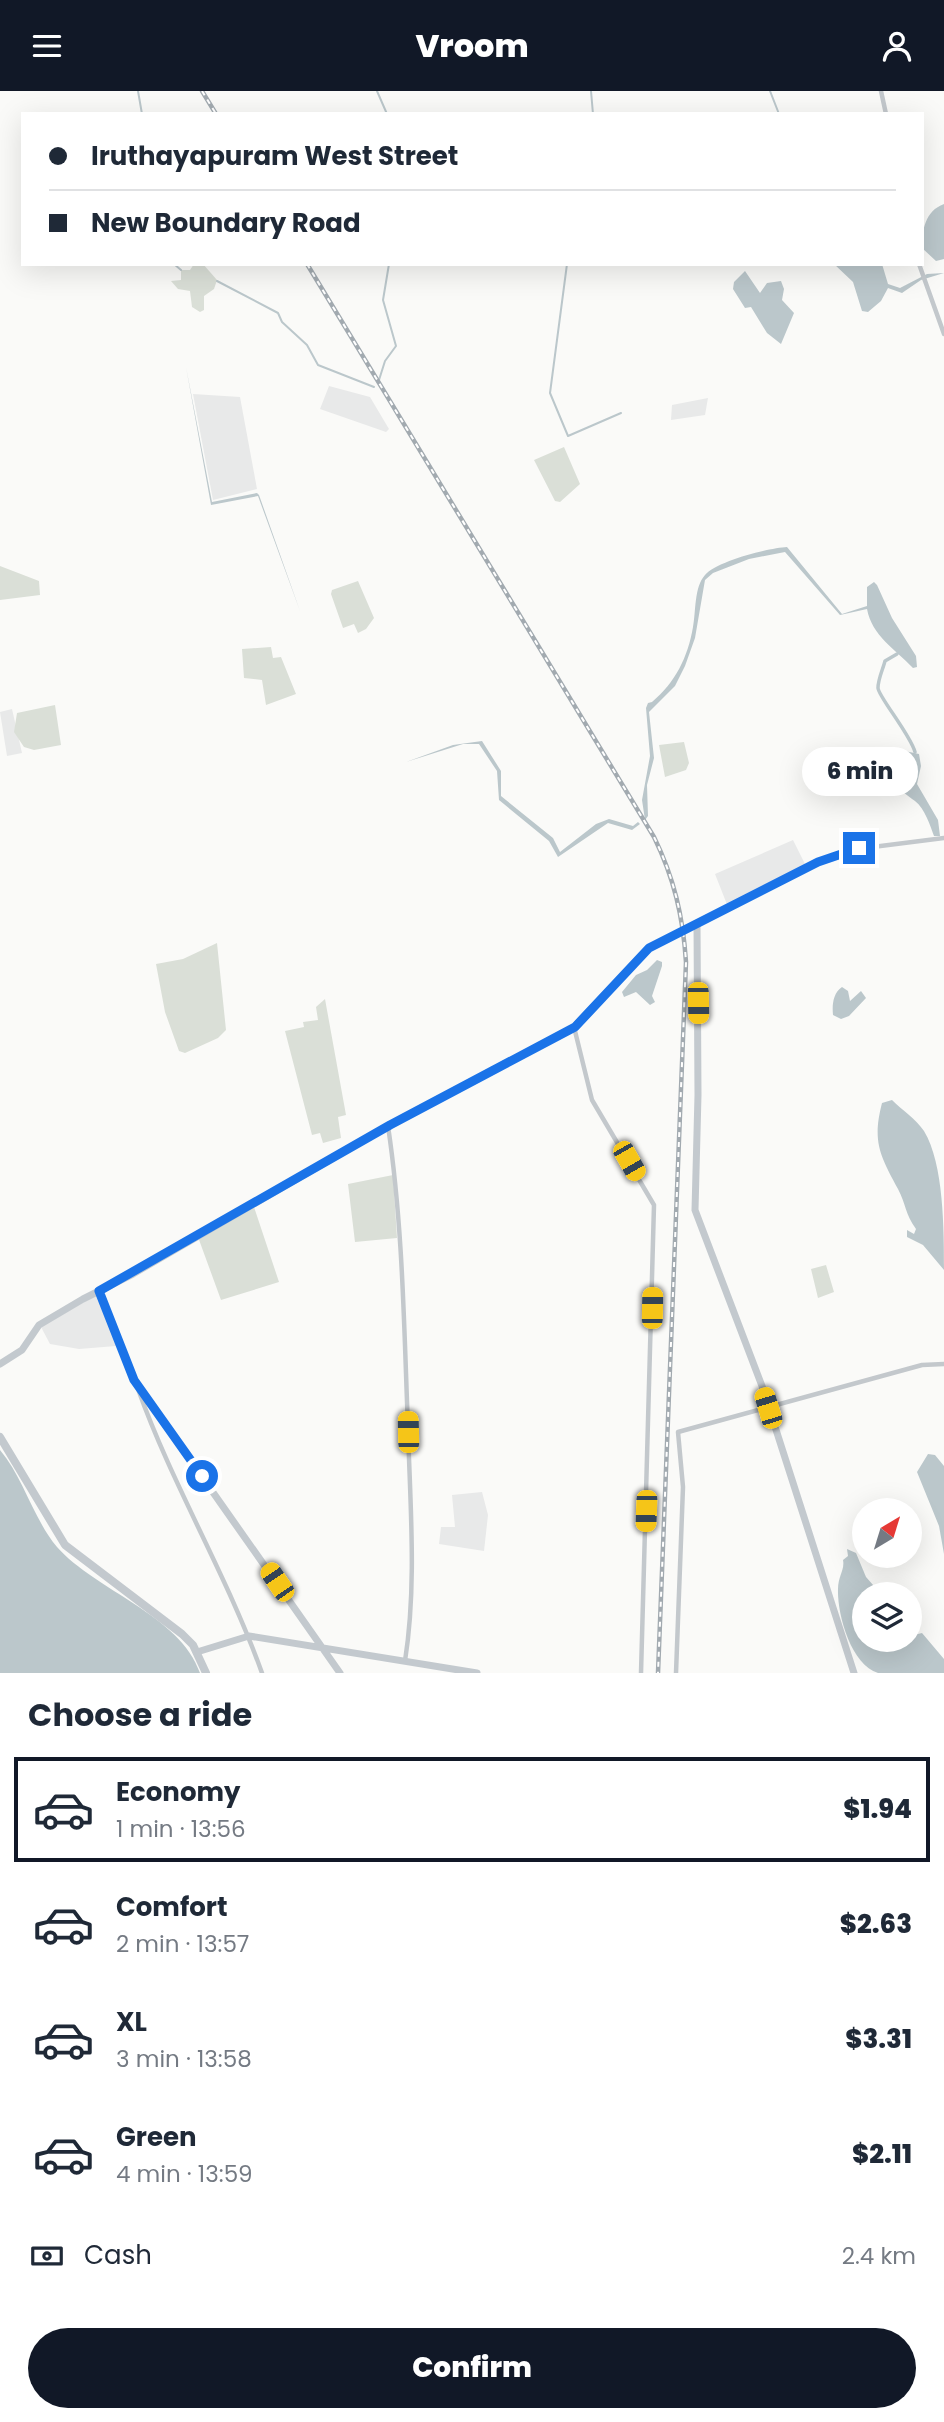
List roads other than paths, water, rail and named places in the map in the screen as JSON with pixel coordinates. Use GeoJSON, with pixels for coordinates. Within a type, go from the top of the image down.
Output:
{"type":"FeatureCollection","features":[{"type":"Feature","properties":{"kind":"highway"},"geometry":{"type":"LineString","coordinates":[[0,1437],[65,1545],[182,1634],[197,1653],[206,1673]]}},
{"type":"Feature","properties":{"kind":"main road"},"geometry":{"type":"LineString","coordinates":[[0,1364],[22,1350],[39,1325],[388,1126],[575,1027],[649,948],[697,923],[698,1118],[695,1210],[740,1325],[853,1673]]}},
{"type":"Feature","properties":{"kind":"main road"},"geometry":{"type":"LineString","coordinates":[[99,1291],[134,1380],[340,1673]]}},
{"type":"Feature","properties":{"kind":"main road"},"geometry":{"type":"LineString","coordinates":[[197,1653],[248,1633],[324,1649],[477,1673]]}},
{"type":"Feature","properties":{"kind":"street"},"geometry":{"type":"LineString","coordinates":[[881,91],[886,112]]}},
{"type":"Feature","properties":{"kind":"street"},"geometry":{"type":"LineString","coordinates":[[920,266],[944,334]]}},
{"type":"Feature","properties":{"kind":"street"},"geometry":{"type":"LineString","coordinates":[[697,923],[839,854],[871,845],[943,838]]}},
{"type":"Feature","properties":{"kind":"street"},"geometry":{"type":"LineString","coordinates":[[575,1027],[592,1101],[654,1205],[641,1673]]}},
{"type":"Feature","properties":{"kind":"street"},"geometry":{"type":"LineString","coordinates":[[388,1126],[399,1234],[406,1378],[410,1541],[405,1662]]}},
{"type":"Feature","properties":{"kind":"street"},"geometry":{"type":"LineString","coordinates":[[676,1673],[683,1487],[678,1432],[922,1365],[944,1364]]}},
{"type":"Feature","properties":{"kind":"street"},"geometry":{"type":"LineString","coordinates":[[134,1380],[180,1495],[248,1633],[262,1673]]}},
{"type":"Feature","properties":{"kind":"waterway"},"geometry":{"type":"LineString","coordinates":[[138,91],[142,112]]}},
{"type":"Feature","properties":{"kind":"waterway"},"geometry":{"type":"LineString","coordinates":[[377,91],[386,112]]}},
{"type":"Feature","properties":{"kind":"waterway"},"geometry":{"type":"LineString","coordinates":[[591,91],[593,112]]}},
{"type":"Feature","properties":{"kind":"waterway"},"geometry":{"type":"LineString","coordinates":[[770,91],[778,112]]}},
{"type":"Feature","properties":{"kind":"waterway"},"geometry":{"type":"LineString","coordinates":[[176,266],[181,270]]}},
{"type":"Feature","properties":{"kind":"waterway"},"geometry":{"type":"LineString","coordinates":[[379,380],[385,361],[396,346],[383,300],[389,266]]}},
{"type":"Feature","properties":{"kind":"waterway"},"geometry":{"type":"LineString","coordinates":[[567,266],[550,393],[568,436],[621,413]]}},
{"type":"Feature","properties":{"kind":"waterway"},"geometry":{"type":"LineString","coordinates":[[217,281],[278,313],[282,322],[307,345],[318,365],[374,387]]}},
{"type":"Feature","properties":{"kind":"waterway"},"geometry":{"type":"LineString","coordinates":[[897,654],[885,661],[878,688],[915,752]]}},
{"type":"Feature","properties":{"kind":"railway"},"geometry":{"type":"LineString","coordinates":[[202,91],[215,112]]}},
{"type":"Feature","properties":{"kind":"railway"},"geometry":{"type":"LineString","coordinates":[[308,266],[654,837],[676,898],[683,929],[686,962],[658,1673]]}}]}
